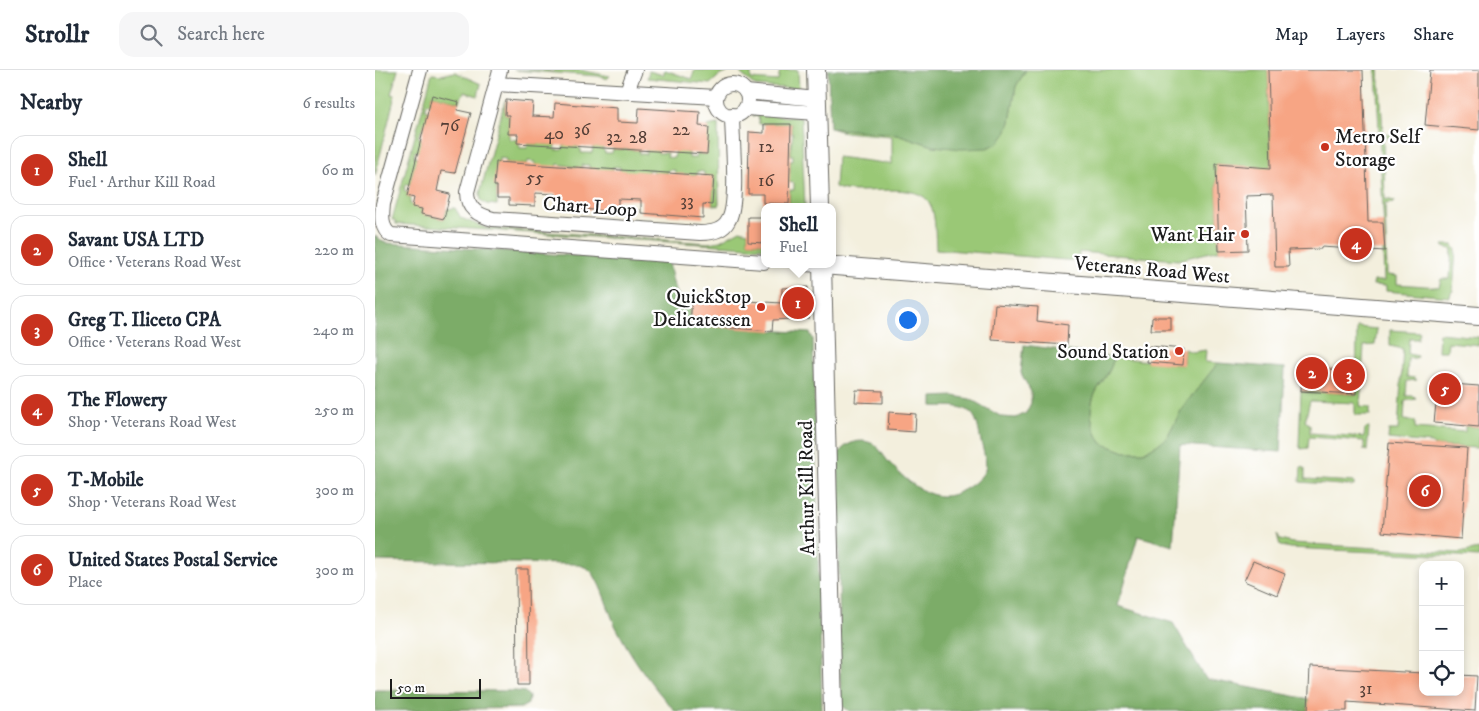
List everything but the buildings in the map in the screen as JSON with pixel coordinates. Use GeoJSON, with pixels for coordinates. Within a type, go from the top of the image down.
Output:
{"type":"FeatureCollection","features":[{"type":"Feature","properties":{"kind":"street"},"geometry":{"type":"LineString","coordinates":[[420,70],[383,204],[383,225],[386,232],[398,237],[761,262]]}},
{"type":"Feature","properties":{"kind":"street","name":"Chart Loop"},"geometry":{"type":"LineString","coordinates":[[500,70],[467,192],[467,200],[472,209],[481,216],[493,219],[700,233],[718,230],[728,222],[733,207],[732,115]]}},
{"type":"Feature","properties":{"kind":"street"},"geometry":{"type":"LineString","coordinates":[[627,91],[635,70]]}},
{"type":"Feature","properties":{"kind":"street"},"geometry":{"type":"LineString","coordinates":[[816,70],[820,203]]}},
{"type":"Feature","properties":{"kind":"street"},"geometry":{"type":"LineString","coordinates":[[496,84],[716,97]]}},
{"type":"Feature","properties":{"kind":"street"},"geometry":{"type":"LineString","coordinates":[[730,84],[740,86],[746,99],[738,114],[732,115],[720,111],[716,97],[721,88],[730,84]]}},
{"type":"Feature","properties":{"kind":"street"},"geometry":{"type":"LineString","coordinates":[[746,99],[780,94],[817,106]]}},
{"type":"Feature","properties":{"kind":"street"},"geometry":{"type":"LineString","coordinates":[[746,99],[817,106]]}},
{"type":"Feature","properties":{"kind":"street","name":"Veterans Road West"},"geometry":{"type":"LineString","coordinates":[[836,265],[1479,316]]}},
{"type":"Feature","properties":{"kind":"street","name":"Arthur Kill Road"},"geometry":{"type":"LineString","coordinates":[[822,268],[833,711]]}},
{"type":"Feature","properties":{"kind":"green space"},"geometry":{"type":"Polygon","coordinates":[[[375,70],[398,70],[391,94],[395,95],[375,176],[375,70]]]}},
{"type":"Feature","properties":{"kind":"green space"},"geometry":{"type":"Polygon","coordinates":[[[514,70],[546,70],[553,72],[554,70],[579,70],[610,76],[607,79],[598,76],[514,70]]]}},
{"type":"Feature","properties":{"kind":"green space"},"geometry":{"type":"Polygon","coordinates":[[[665,70],[691,79],[695,70],[726,70],[727,73],[720,75],[710,84],[647,78],[649,71],[663,75],[665,70]]]}},
{"type":"Feature","properties":{"kind":"green space"},"geometry":{"type":"Polygon","coordinates":[[[741,70],[751,70],[751,79],[778,81],[780,70],[798,70],[799,89],[755,86],[741,74],[741,70]]]}},
{"type":"Feature","properties":{"kind":"green space"},"geometry":{"type":"Polygon","coordinates":[[[828,70],[1026,70],[1016,86],[1010,122],[1006,133],[999,143],[987,148],[962,149],[933,146],[897,134],[830,128],[828,70]]]}},
{"type":"Feature","properties":{"kind":"green space"},"geometry":{"type":"Polygon","coordinates":[[[1026,70],[1268,70],[1271,168],[1216,164],[1219,250],[1178,260],[1079,252],[1078,261],[936,249],[933,211],[925,197],[914,192],[902,190],[858,191],[835,187],[837,157],[892,164],[892,136],[843,132],[830,128],[897,134],[933,146],[1010,122],[1016,86],[1026,70]]]}},
{"type":"Feature","properties":{"kind":"green space"},"geometry":{"type":"Polygon","coordinates":[[[1376,70],[1379,70],[1383,133],[1393,135],[1383,138],[1385,199],[1395,201],[1394,203],[1385,204],[1387,275],[1397,276],[1397,284],[1439,287],[1441,279],[1450,279],[1452,249],[1445,248],[1443,245],[1453,245],[1456,250],[1453,291],[1450,297],[1386,291],[1386,286],[1373,285],[1374,281],[1384,281],[1383,251],[1385,250],[1376,70]]]}},
{"type":"Feature","properties":{"kind":"green space"},"geometry":{"type":"Polygon","coordinates":[[[455,72],[481,84],[478,96],[464,92],[459,102],[432,95],[430,104],[427,103],[425,109],[428,110],[427,115],[430,125],[425,124],[418,137],[421,138],[420,143],[424,153],[415,151],[414,157],[417,158],[410,185],[406,184],[404,190],[408,192],[407,196],[411,197],[410,204],[422,209],[421,214],[444,219],[447,209],[455,208],[461,218],[486,228],[708,243],[720,241],[740,230],[748,232],[748,242],[761,243],[761,248],[396,224],[395,220],[392,220],[432,74],[442,75],[455,72]]]}},
{"type":"Feature","properties":{"kind":"green space"},"geometry":{"type":"Polygon","coordinates":[[[505,100],[505,115],[509,115],[509,139],[518,140],[520,148],[527,148],[528,144],[539,144],[540,121],[544,144],[555,145],[555,150],[562,150],[565,144],[574,145],[581,149],[581,153],[592,153],[593,146],[602,147],[605,153],[612,153],[613,149],[639,150],[639,154],[646,154],[646,150],[658,149],[658,153],[668,153],[667,157],[674,158],[676,150],[689,153],[689,158],[696,158],[697,154],[707,154],[707,126],[718,124],[719,206],[710,204],[712,204],[714,177],[704,176],[704,172],[697,171],[697,175],[675,174],[675,170],[668,170],[668,173],[654,173],[653,170],[648,170],[648,173],[620,171],[620,167],[613,167],[613,170],[589,169],[589,165],[582,165],[582,168],[558,164],[557,167],[535,165],[535,162],[528,161],[527,164],[506,163],[506,159],[499,158],[499,162],[496,162],[497,205],[486,204],[481,200],[480,193],[505,100]]]}},
{"type":"Feature","properties":{"kind":"green space"},"geometry":{"type":"Polygon","coordinates":[[[755,114],[801,118],[805,203],[789,203],[790,190],[794,190],[794,183],[786,182],[786,174],[790,173],[790,161],[793,161],[793,155],[790,155],[793,133],[791,132],[791,124],[759,124],[758,116],[753,116],[755,114]]]}},
{"type":"Feature","properties":{"kind":"green space"},"geometry":{"type":"Polygon","coordinates":[[[375,236],[386,243],[669,262],[678,294],[681,299],[692,306],[691,325],[810,333],[813,339],[822,711],[675,711],[650,681],[621,637],[594,575],[583,566],[574,564],[375,561],[375,236]]]}},
{"type":"Feature","properties":{"kind":"green space"},"geometry":{"type":"Polygon","coordinates":[[[1357,327],[1377,329],[1375,345],[1364,346],[1360,406],[1370,407],[1370,415],[1355,415],[1355,403],[1310,401],[1305,421],[1310,425],[1310,433],[1364,437],[1365,429],[1369,427],[1367,451],[1364,450],[1364,441],[1309,437],[1308,448],[1301,449],[1299,445],[1301,391],[1356,394],[1357,327]]]}},
{"type":"Feature","properties":{"kind":"green space"},"geometry":{"type":"Polygon","coordinates":[[[1390,330],[1420,332],[1418,339],[1409,339],[1408,354],[1418,356],[1417,358],[1408,358],[1407,377],[1417,380],[1407,381],[1406,396],[1413,396],[1416,399],[1405,401],[1404,420],[1415,421],[1415,428],[1465,432],[1465,426],[1479,427],[1478,448],[1435,446],[1431,443],[1388,439],[1389,430],[1398,430],[1403,349],[1390,346],[1390,330]]]}},
{"type":"Feature","properties":{"kind":"green space"},"geometry":{"type":"Polygon","coordinates":[[[1439,333],[1479,337],[1479,345],[1448,342],[1447,351],[1438,351],[1439,333]]]}},
{"type":"Feature","properties":{"kind":"green space"},"geometry":{"type":"Polygon","coordinates":[[[1024,345],[1114,357],[1110,369],[1093,400],[1091,414],[1094,428],[1101,443],[1125,452],[1144,452],[1167,437],[1183,407],[1218,363],[1285,368],[1281,452],[1180,445],[1173,546],[1138,536],[1118,606],[1173,623],[1206,679],[1309,699],[1308,711],[849,711],[842,706],[840,678],[838,454],[845,446],[865,441],[875,445],[898,472],[912,484],[928,493],[944,496],[969,487],[980,477],[986,466],[976,420],[966,409],[952,406],[932,406],[932,397],[954,396],[970,399],[1002,417],[1016,418],[1026,413],[1031,403],[1031,392],[1021,373],[1024,345]]]}},
{"type":"Feature","properties":{"kind":"green space"},"geometry":{"type":"Polygon","coordinates":[[[1184,349],[1193,352],[1206,350],[1205,362],[1218,363],[1183,407],[1167,437],[1144,452],[1125,452],[1101,443],[1092,421],[1091,407],[1096,393],[1109,372],[1114,357],[1183,365],[1184,349]]]}},
{"type":"Feature","properties":{"kind":"green space"},"geometry":{"type":"Polygon","coordinates":[[[1301,467],[1305,468],[1305,479],[1354,482],[1354,486],[1300,482],[1301,467]]]}},
{"type":"Feature","properties":{"kind":"green space"},"geometry":{"type":"Polygon","coordinates":[[[1277,535],[1280,540],[1292,543],[1460,553],[1479,549],[1479,557],[1291,548],[1280,546],[1277,535]]]}},
{"type":"Feature","properties":{"kind":"green space"},"geometry":{"type":"Polygon","coordinates":[[[375,690],[516,691],[525,692],[529,697],[528,704],[521,708],[375,711],[375,690]]]}},
{"type":"Feature","properties":{"kind":"place","name":"Metro Self Storage"},"geometry":{"type":"Point","coordinates":[1325,147]}},
{"type":"Feature","properties":{"kind":"place","name":"Want Hair"},"geometry":{"type":"Point","coordinates":[1245,234]}},
{"type":"Feature","properties":{"kind":"place","name":"The Flowery"},"geometry":{"type":"Point","coordinates":[1356,244]}},
{"type":"Feature","properties":{"kind":"place","name":"Shell"},"geometry":{"type":"Point","coordinates":[798,303]}},
{"type":"Feature","properties":{"kind":"place","name":"QuickStop Delicatessen"},"geometry":{"type":"Point","coordinates":[761,307]}},
{"type":"Feature","properties":{"kind":"place","name":"Sound Station"},"geometry":{"type":"Point","coordinates":[1179,351]}},
{"type":"Feature","properties":{"kind":"place","name":"Savant USA LTD"},"geometry":{"type":"Point","coordinates":[1312,373]}},
{"type":"Feature","properties":{"kind":"place","name":"Greg T. Iliceto CPA"},"geometry":{"type":"Point","coordinates":[1349,375]}},
{"type":"Feature","properties":{"kind":"place","name":"T-Mobile"},"geometry":{"type":"Point","coordinates":[1445,389]}},
{"type":"Feature","properties":{"kind":"place","name":"United States Postal Service"},"geometry":{"type":"Point","coordinates":[1425,491]}}]}
